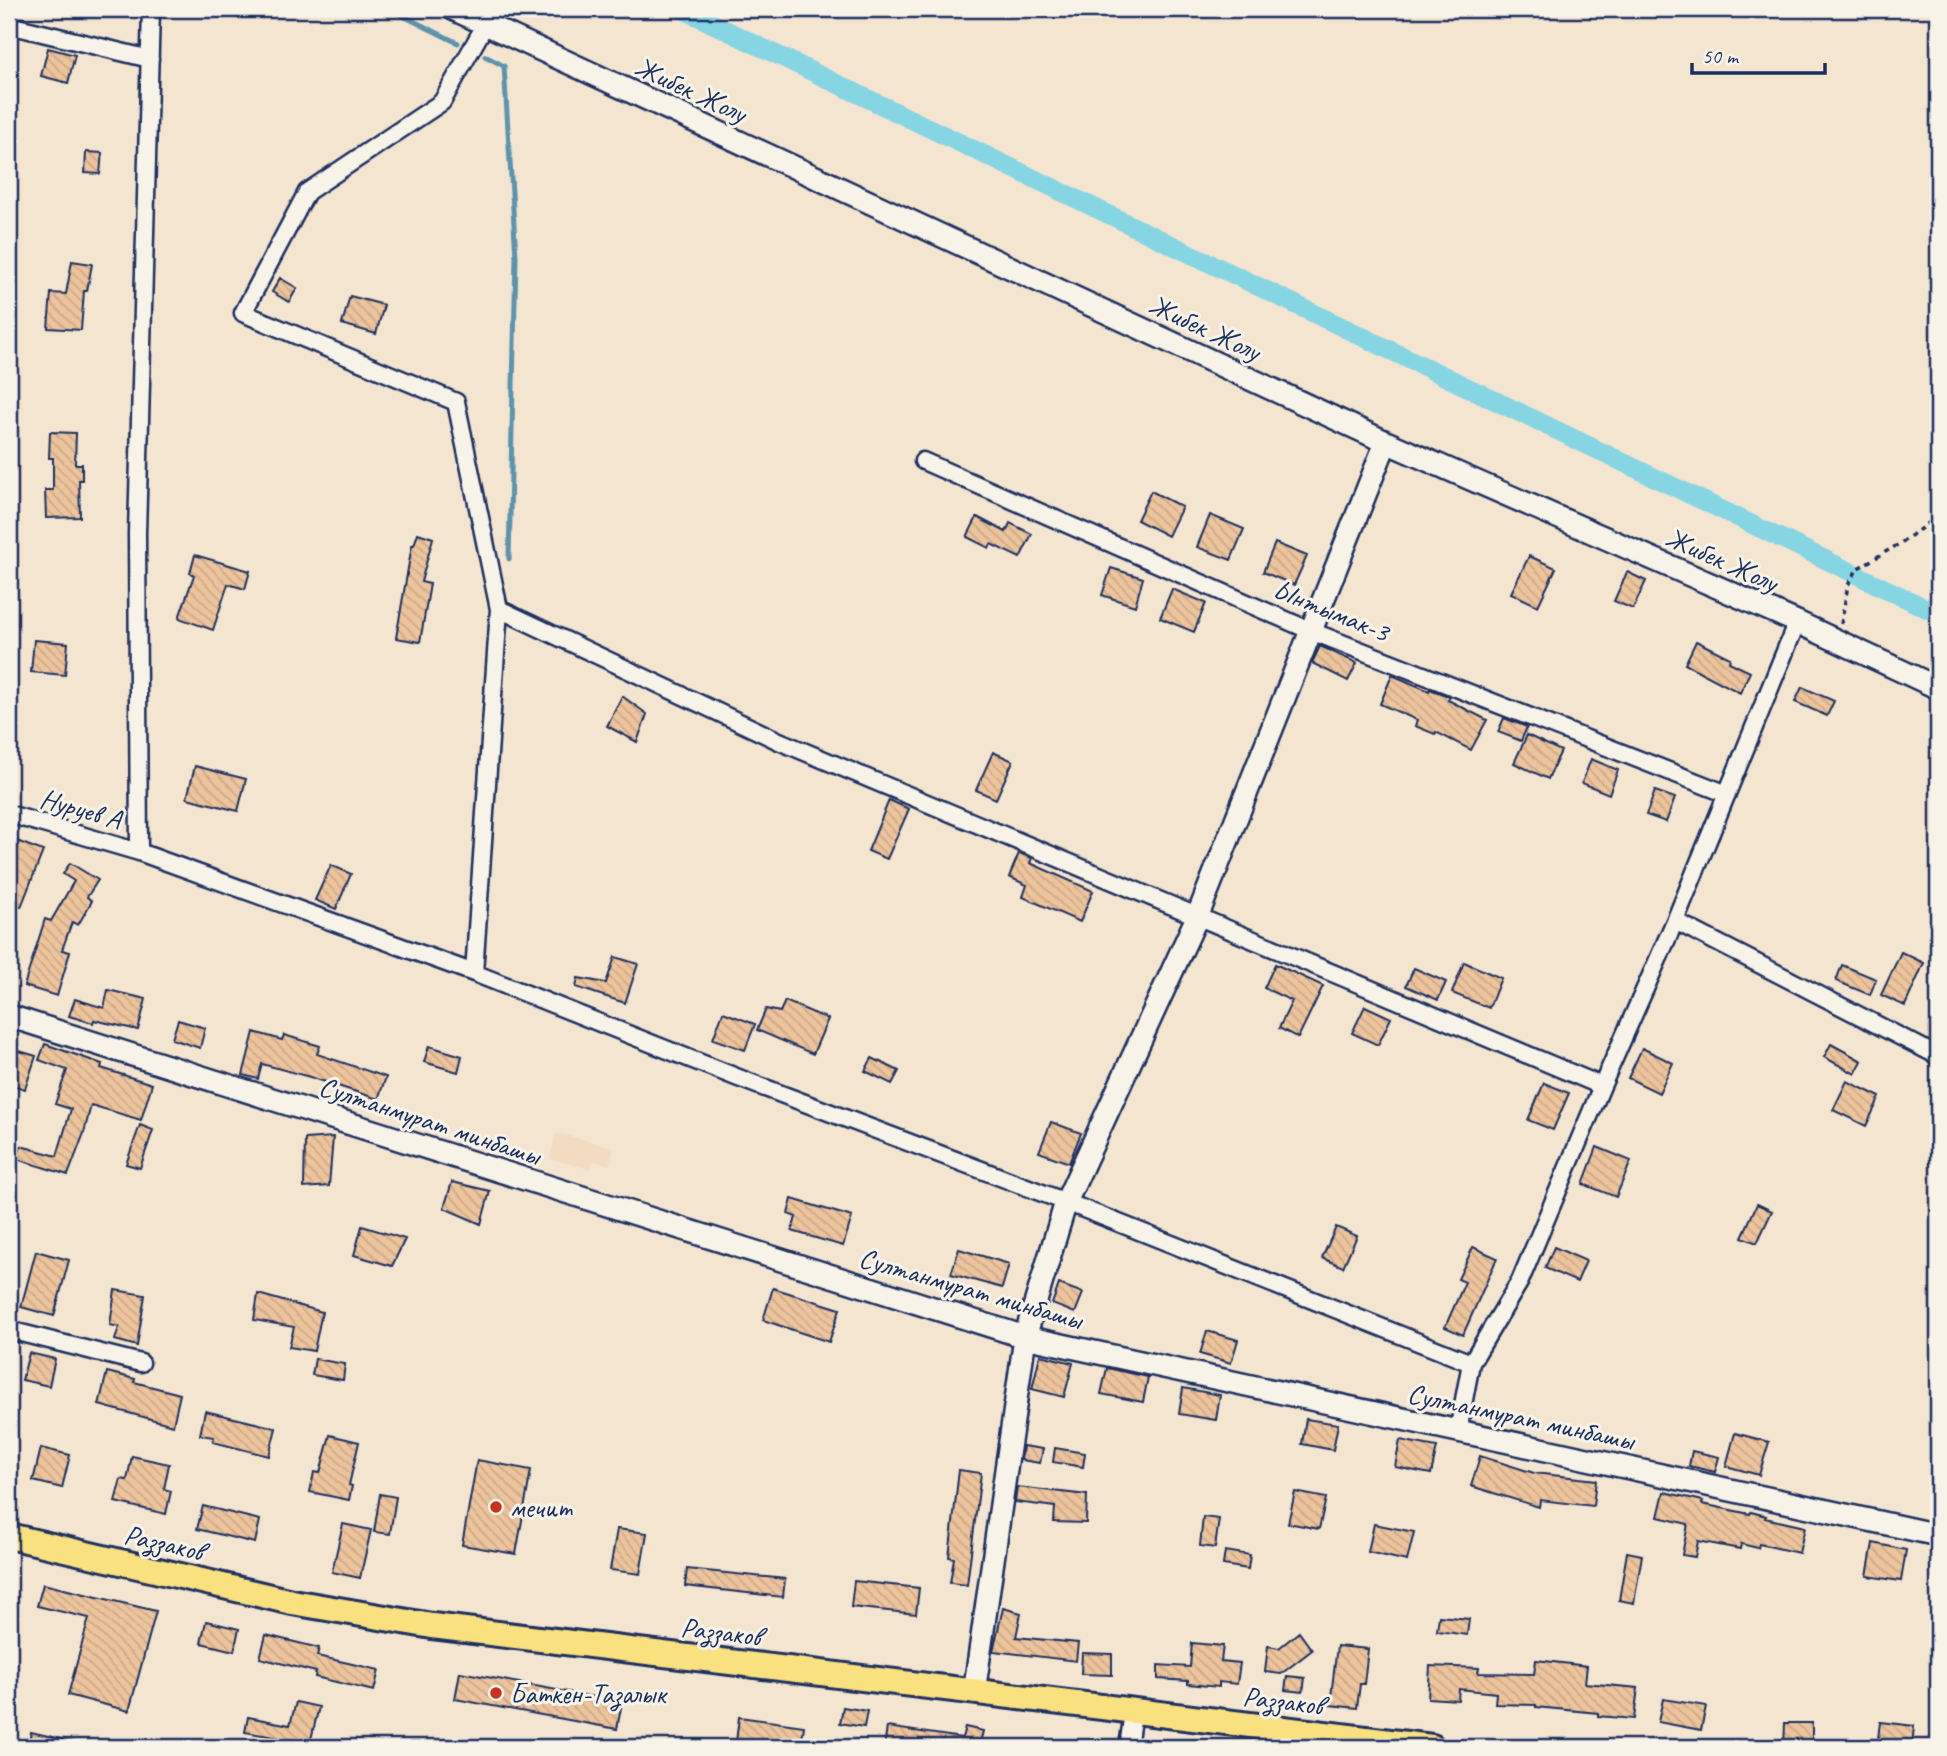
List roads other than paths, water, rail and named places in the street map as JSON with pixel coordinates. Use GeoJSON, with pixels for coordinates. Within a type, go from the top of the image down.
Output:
{"type":"FeatureCollection","features":[{"type":"Feature","properties":{"kind":"main road","name":"Раззаков"},"geometry":{"type":"LineString","coordinates":[[9,1536],[292,1602],[432,1626],[1432,1747]]}},
{"type":"Feature","properties":{"kind":"street"},"geometry":{"type":"LineString","coordinates":[[139,852],[137,533],[151,9]]}},
{"type":"Feature","properties":{"kind":"street","name":"Жибек Жолу"},"geometry":{"type":"LineString","coordinates":[[453,9],[1386,442],[1797,622],[1938,688]]}},
{"type":"Feature","properties":{"kind":"street"},"geometry":{"type":"LineString","coordinates":[[9,24],[150,59]]}},
{"type":"Feature","properties":{"kind":"street"},"geometry":{"type":"LineString","coordinates":[[474,973],[499,609],[456,402],[243,313],[307,192],[442,102],[485,25]]}},
{"type":"Feature","properties":{"kind":"street"},"geometry":{"type":"LineString","coordinates":[[974,1693],[1026,1338],[1066,1202],[1198,915],[1386,442]]}},
{"type":"Feature","properties":{"kind":"street","name":"Ынтымак-3"},"geometry":{"type":"LineString","coordinates":[[923,461],[1311,631],[1727,794]]}},
{"type":"Feature","properties":{"kind":"street"},"geometry":{"type":"LineString","coordinates":[[499,609],[779,741],[1602,1086]]}},
{"type":"Feature","properties":{"kind":"street"},"geometry":{"type":"LineString","coordinates":[[1458,1431],[1471,1363],[1520,1281],[1675,920],[1797,622]]}},
{"type":"Feature","properties":{"kind":"street","name":"Нуруев А"},"geometry":{"type":"LineString","coordinates":[[9,814],[139,852],[474,973],[736,1077],[1066,1202],[1471,1363]]}},
{"type":"Feature","properties":{"kind":"street"},"geometry":{"type":"LineString","coordinates":[[1675,920],[1938,1056]]}},
{"type":"Feature","properties":{"kind":"street","name":"Султанмурат минбашы"},"geometry":{"type":"LineString","coordinates":[[9,1016],[1026,1338],[1938,1535]]}},
{"type":"Feature","properties":{"kind":"street"},"geometry":{"type":"LineString","coordinates":[[9,1330],[141,1363]]}},
{"type":"Feature","properties":{"kind":"street"},"geometry":{"type":"LineString","coordinates":[[1128,1747],[1133,1712]]}},
{"type":"Feature","properties":{"kind":"waterway"},"geometry":{"type":"LineString","coordinates":[[389,9],[458,43]]}},
{"type":"Feature","properties":{"kind":"waterway"},"geometry":{"type":"LineString","coordinates":[[682,9],[1938,614]]}},
{"type":"Feature","properties":{"kind":"waterway"},"geometry":{"type":"LineString","coordinates":[[485,56],[504,66],[516,257],[509,559]]}},
{"type":"Feature","properties":{"kind":"place","name":"мечит"},"geometry":{"type":"Point","coordinates":[496,1507]}},
{"type":"Feature","properties":{"kind":"place","name":"Баткен-Тазалык"},"geometry":{"type":"Point","coordinates":[496,1693]}}]}
